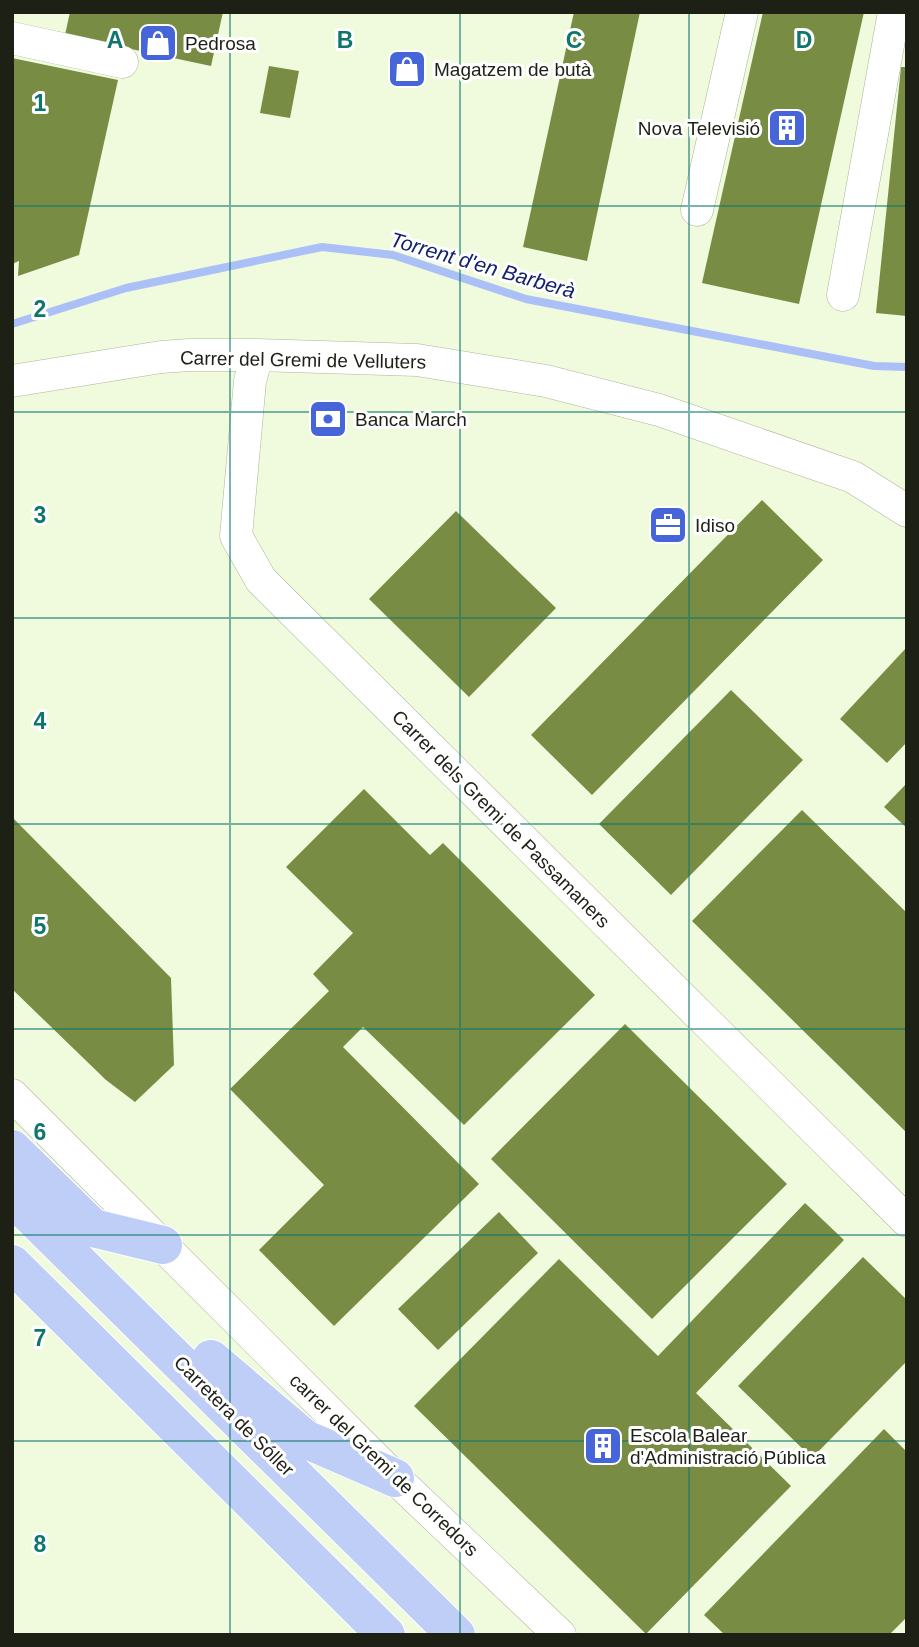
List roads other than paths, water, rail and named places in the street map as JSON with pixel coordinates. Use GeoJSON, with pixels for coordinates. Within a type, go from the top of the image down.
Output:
{"type":"FeatureCollection","features":[{"type":"Feature","properties":{"kind":"main road"},"geometry":{"type":"LineString","coordinates":[[12,1149],[93,1228],[163,1245]]}},
{"type":"Feature","properties":{"kind":"main road","name":"Carretera de Sóller"},"geometry":{"type":"LineString","coordinates":[[12,1197],[456,1635]]}},
{"type":"Feature","properties":{"kind":"main road"},"geometry":{"type":"LineString","coordinates":[[81,1264],[132,1288],[305,1439],[395,1478]]}},
{"type":"Feature","properties":{"kind":"main road"},"geometry":{"type":"LineString","coordinates":[[12,1265],[386,1635]]}},
{"type":"Feature","properties":{"kind":"street"},"geometry":{"type":"LineString","coordinates":[[696,210],[742,12]]}},
{"type":"Feature","properties":{"kind":"street"},"geometry":{"type":"LineString","coordinates":[[843,295],[894,12]]}},
{"type":"Feature","properties":{"kind":"street"},"geometry":{"type":"LineString","coordinates":[[12,38],[122,62]]}},
{"type":"Feature","properties":{"kind":"street","name":"Carrer del Gremi de Velluters"},"geometry":{"type":"LineString","coordinates":[[12,381],[161,357],[190,355],[417,360],[546,381],[659,410],[853,477],[907,510]]}},
{"type":"Feature","properties":{"kind":"street","name":"Carrer dels Gremi de Passamaners"},"geometry":{"type":"LineString","coordinates":[[257,355],[250,381],[236,536],[261,580],[907,1221]]}},
{"type":"Feature","properties":{"kind":"street"},"geometry":{"type":"LineString","coordinates":[[12,1096],[163,1245]]}},
{"type":"Feature","properties":{"kind":"street","name":"carrer del Gremi de Corredors"},"geometry":{"type":"LineString","coordinates":[[163,1245],[395,1478],[560,1635]]}},
{"type":"Feature","properties":{"kind":"waterway","name":"Torrent d'en Barberà"},"geometry":{"type":"LineString","coordinates":[[12,324],[126,288],[322,247],[393,255],[526,299],[874,366],[907,367]]}},
{"type":"Feature","properties":{"kind":"place","name":"Pedrosa"},"geometry":{"type":"Point","coordinates":[158,43]}},
{"type":"Feature","properties":{"kind":"place","name":"Magatzem de butà"},"geometry":{"type":"Point","coordinates":[407,69]}},
{"type":"Feature","properties":{"kind":"place","name":"Nova Televisió"},"geometry":{"type":"Point","coordinates":[787,128]}},
{"type":"Feature","properties":{"kind":"place","name":"Banca March"},"geometry":{"type":"Point","coordinates":[328,419]}},
{"type":"Feature","properties":{"kind":"place","name":"Idiso"},"geometry":{"type":"Point","coordinates":[668,525]}},
{"type":"Feature","properties":{"kind":"place","name":"Escola Balear d'Administració Pública"},"geometry":{"type":"Point","coordinates":[603,1446]}}]}
